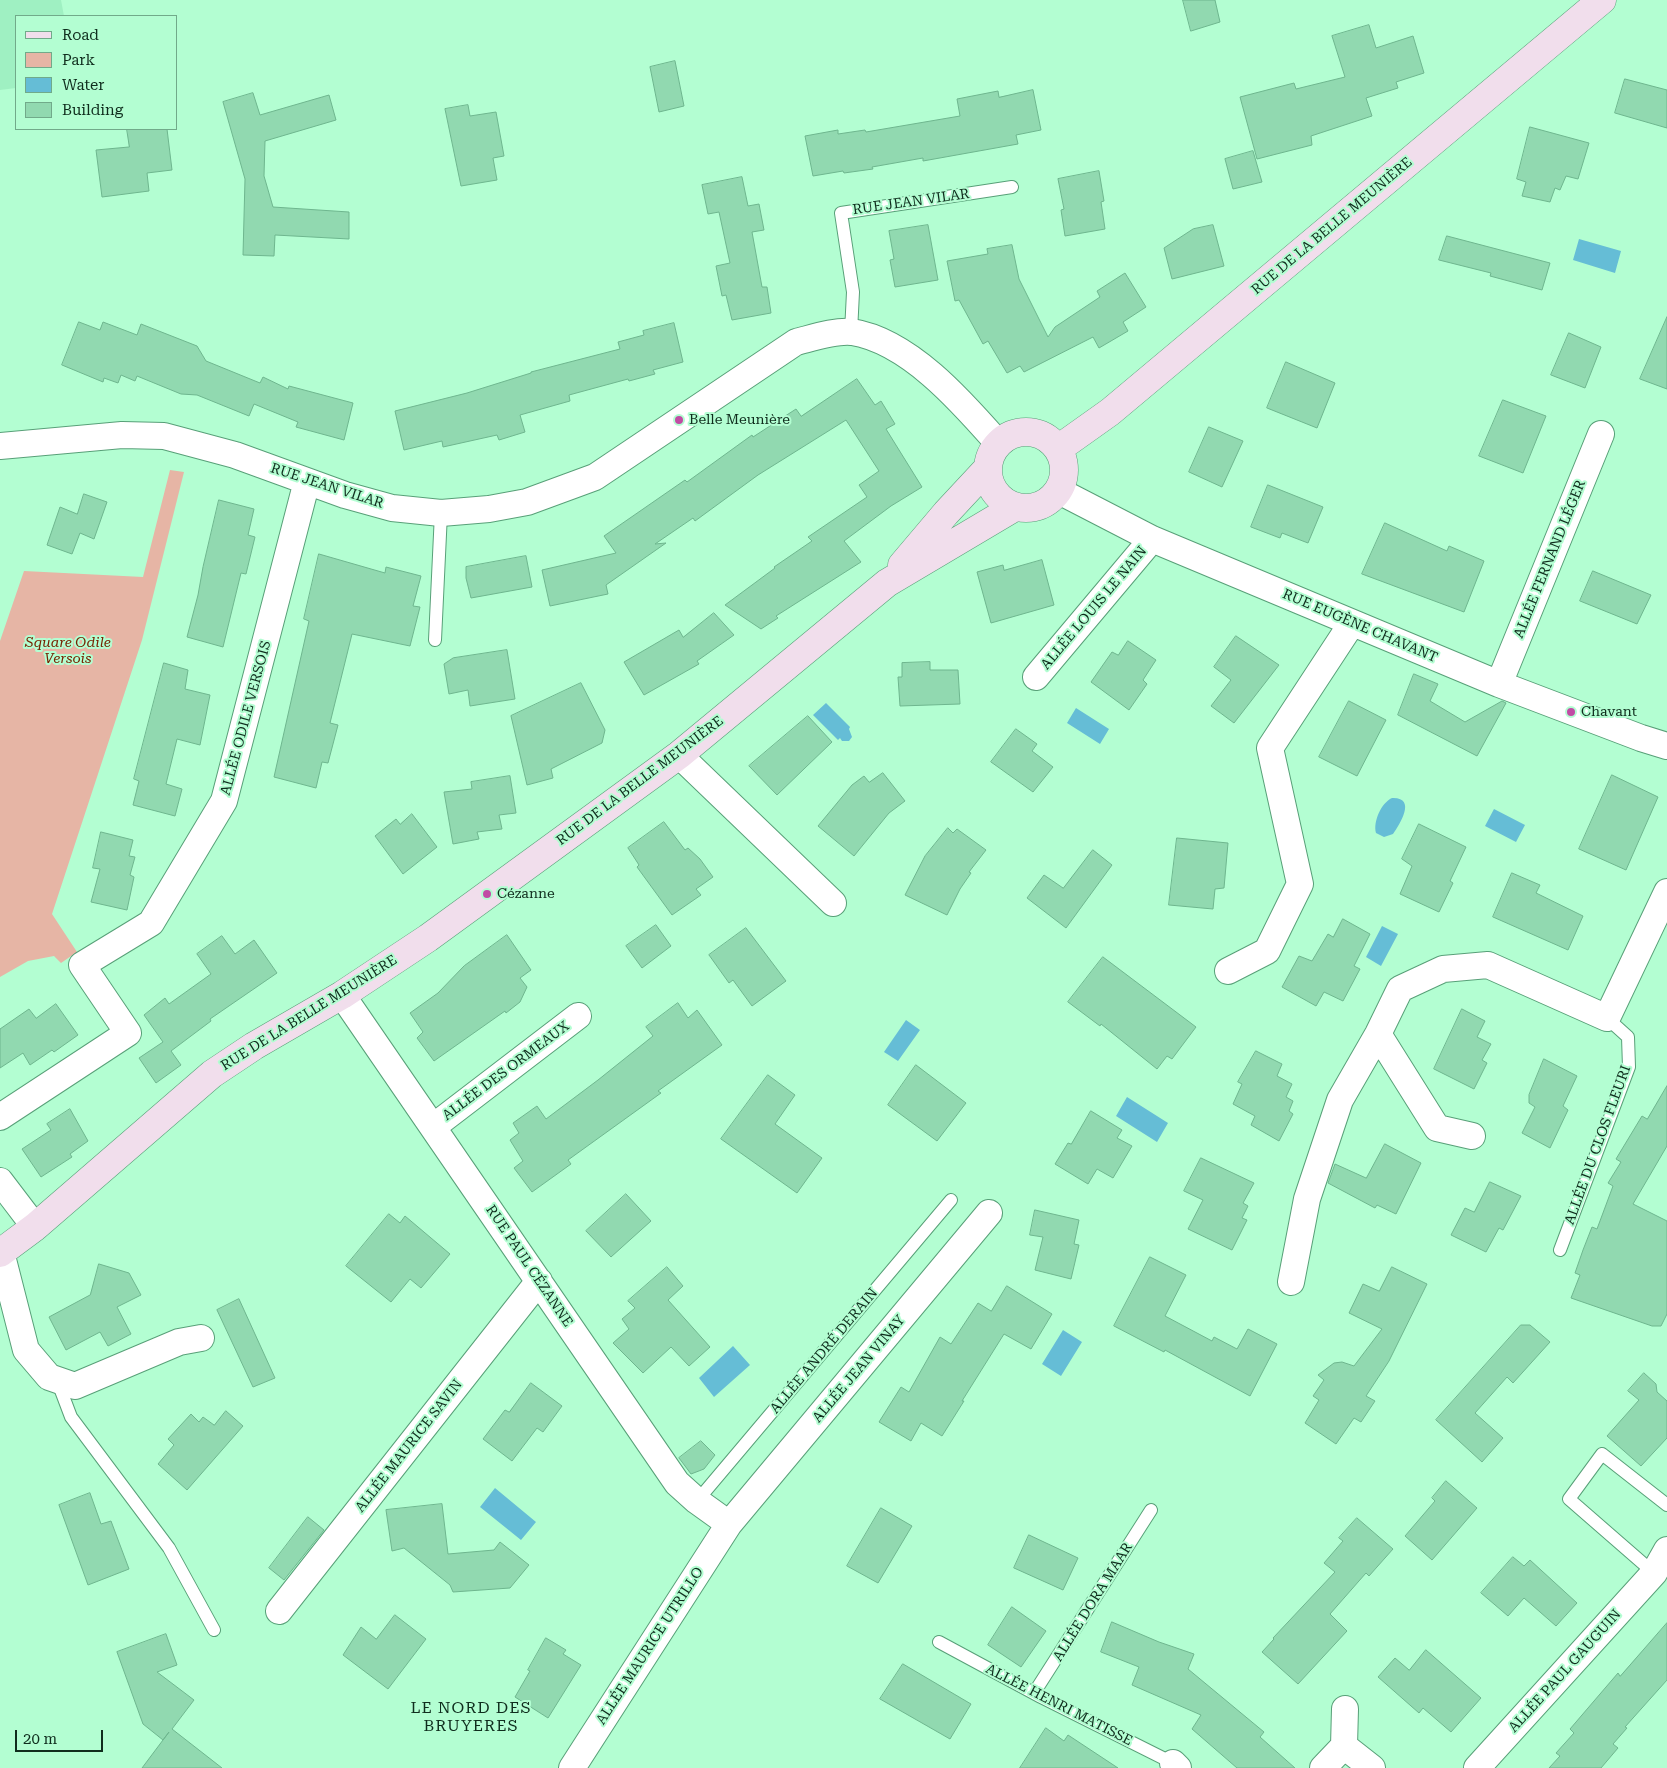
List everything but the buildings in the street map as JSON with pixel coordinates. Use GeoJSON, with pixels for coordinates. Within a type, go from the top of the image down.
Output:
{"type":"FeatureCollection","features":[{"type":"Feature","properties":{"kind":"street","name":"RUE DE LA BELLE MEUNIÈRE"},"geometry":{"type":"LineString","coordinates":[[1058,449],[1110,412],[1602,0]]}},
{"type":"Feature","properties":{"kind":"street","name":"RUE JEAN VILAR"},"geometry":{"type":"LineString","coordinates":[[0,446],[122,435],[164,436],[235,455],[345,495],[392,508],[441,513],[489,508],[527,502],[595,477],[796,342],[820,336],[851,332],[880,339],[902,351],[954,396],[998,443]]}},
{"type":"Feature","properties":{"kind":"street"},"geometry":{"type":"LineString","coordinates":[[1030,432],[1046,437],[1058,449],[1064,463],[1064,478],[1058,491],[1047,502],[1031,508],[1014,506],[1000,498],[990,485],[988,468],[990,455],[998,443],[1013,434],[1030,432]]}},
{"type":"Feature","properties":{"kind":"street","name":"ALLÉE FERNAND LÉGER"},"geometry":{"type":"LineString","coordinates":[[1499,684],[1600,434]]}},
{"type":"Feature","properties":{"kind":"street","name":"RUE DE LA BELLE MEUNIÈRE"},"geometry":{"type":"LineString","coordinates":[[887,583],[946,513],[988,468]]}},
{"type":"Feature","properties":{"kind":"street","name":"ALLÉE ODILE VERSOIS"},"geometry":{"type":"LineString","coordinates":[[0,1117],[128,1033],[82,965],[151,923],[224,801],[307,481]]}},
{"type":"Feature","properties":{"kind":"street","name":"RUE EUGÈNE CHAVANT"},"geometry":{"type":"LineString","coordinates":[[1058,491],[1152,539],[1352,623],[1499,684],[1667,746]]}},
{"type":"Feature","properties":{"kind":"street","name":"RUE DE LA BELLE MEUNIÈRE"},"geometry":{"type":"LineString","coordinates":[[1,1252],[35,1227],[212,1074],[254,1046],[342,995],[428,938],[679,755],[887,583],[1014,506]]}},
{"type":"Feature","properties":{"kind":"street","name":"ALLÉE LOUIS LE NAIN"},"geometry":{"type":"LineString","coordinates":[[1036,677],[1152,539]]}},
{"type":"Feature","properties":{"kind":"street"},"geometry":{"type":"LineString","coordinates":[[1228,971],[1266,950],[1300,884],[1270,748],[1352,623]]}},
{"type":"Feature","properties":{"kind":"street"},"geometry":{"type":"LineString","coordinates":[[679,755],[833,903]]}},
{"type":"Feature","properties":{"kind":"street"},"geometry":{"type":"LineString","coordinates":[[1607,1018],[1667,892]]}},
{"type":"Feature","properties":{"kind":"street","name":"ALLÉE DU CLOS FLEURI"},"geometry":{"type":"LineString","coordinates":[[1290,1282],[1307,1199],[1340,1100],[1378,1034],[1400,989],[1443,969],[1488,965],[1607,1018]]}},
{"type":"Feature","properties":{"kind":"street","name":"RUE PAUL CÉZANNE"},"geometry":{"type":"LineString","coordinates":[[342,995],[678,1483],[697,1502],[729,1524]]}},
{"type":"Feature","properties":{"kind":"street","name":"ALLÉE DES ORMEAUX"},"geometry":{"type":"LineString","coordinates":[[433,1127],[578,1016]]}},
{"type":"Feature","properties":{"kind":"street"},"geometry":{"type":"LineString","coordinates":[[1378,1034],[1437,1128],[1472,1136]]}},
{"type":"Feature","properties":{"kind":"street"},"geometry":{"type":"LineString","coordinates":[[0,1181],[35,1227]]}},
{"type":"Feature","properties":{"kind":"street","name":"ALLÉE JEAN VINAY"},"geometry":{"type":"LineString","coordinates":[[729,1524],[989,1213]]}},
{"type":"Feature","properties":{"kind":"street"},"geometry":{"type":"LineString","coordinates":[[1,1252],[26,1350],[49,1377],[75,1386],[179,1342],[201,1338]]}},
{"type":"Feature","properties":{"kind":"street","name":"ALLÉE MAURICE SAVIN"},"geometry":{"type":"LineString","coordinates":[[279,1611],[539,1282]]}},
{"type":"Feature","properties":{"kind":"street","name":"ALLÉE MAURICE UTRILLO"},"geometry":{"type":"LineString","coordinates":[[572,1768],[729,1524]]}},
{"type":"Feature","properties":{"kind":"street","name":"ALLÉE PAUL GAUGUIN"},"geometry":{"type":"LineString","coordinates":[[1477,1768],[1654,1573],[1667,1550]]}},
{"type":"Feature","properties":{"kind":"street"},"geometry":{"type":"LineString","coordinates":[[1323,1768],[1344,1746],[1345,1709]]}},
{"type":"Feature","properties":{"kind":"street"},"geometry":{"type":"LineString","coordinates":[[1344,1746],[1372,1768]]}},
{"type":"Feature","properties":{"kind":"lane","name":"RUE JEAN VILAR"},"geometry":{"type":"LineString","coordinates":[[851,332],[852,292],[841,213],[1012,187]]}},
{"type":"Feature","properties":{"kind":"lane"},"geometry":{"type":"LineString","coordinates":[[435,640],[441,513]]}},
{"type":"Feature","properties":{"kind":"lane","name":"ALLÉE DU CLOS FLEURI"},"geometry":{"type":"LineString","coordinates":[[1560,1250],[1629,1067],[1628,1036],[1607,1018]]}},
{"type":"Feature","properties":{"kind":"lane","name":"ALLÉE ANDRÉ DERAIN"},"geometry":{"type":"LineString","coordinates":[[697,1502],[951,1200]]}},
{"type":"Feature","properties":{"kind":"lane"},"geometry":{"type":"LineString","coordinates":[[57,1380],[71,1418],[169,1548],[214,1630]]}},
{"type":"Feature","properties":{"kind":"lane"},"geometry":{"type":"LineString","coordinates":[[1654,1573],[1569,1498],[1602,1454],[1667,1506]]}},
{"type":"Feature","properties":{"kind":"lane","name":"ALLÉE DORA MAAR"},"geometry":{"type":"LineString","coordinates":[[1034,1693],[1151,1510]]}},
{"type":"Feature","properties":{"kind":"lane","name":"ALLÉE HENRI MATISSE"},"geometry":{"type":"LineString","coordinates":[[940,1642],[1034,1693],[1175,1765]]}},
{"type":"Feature","properties":{"kind":"shaded area"},"geometry":{"type":"Polygon","coordinates":[[[0,0],[61,0],[64,15],[15,15],[15,88],[0,90],[0,0]]]}},
{"type":"Feature","properties":{"kind":"green space","name":"Square Odile Versois"},"geometry":{"type":"Polygon","coordinates":[[[170,470],[184,472],[142,640],[52,914],[77,952],[61,963],[54,956],[28,961],[0,977],[0,641],[24,571],[143,577],[170,470]]]}},
{"type":"Feature","properties":{"kind":"water"},"geometry":{"type":"Polygon","coordinates":[[[1579,239],[1621,251],[1615,273],[1573,260],[1579,239]]]}},
{"type":"Feature","properties":{"kind":"water"},"geometry":{"type":"Polygon","coordinates":[[[826,703],[850,727],[852,737],[849,741],[842,741],[840,738],[838,740],[813,715],[826,703]]]}},
{"type":"Feature","properties":{"kind":"water"},"geometry":{"type":"Polygon","coordinates":[[[1076,708],[1109,729],[1100,744],[1067,723],[1076,708]]]}},
{"type":"Feature","properties":{"kind":"water"},"geometry":{"type":"Polygon","coordinates":[[[1392,798],[1400,799],[1404,802],[1404,812],[1393,834],[1384,837],[1376,833],[1376,824],[1381,808],[1392,798]]]}},
{"type":"Feature","properties":{"kind":"water"},"geometry":{"type":"Polygon","coordinates":[[[1494,809],[1525,825],[1516,842],[1485,826],[1494,809]]]}},
{"type":"Feature","properties":{"kind":"water"},"geometry":{"type":"Polygon","coordinates":[[[1382,926],[1398,934],[1381,966],[1366,957],[1382,926]]]}},
{"type":"Feature","properties":{"kind":"water"},"geometry":{"type":"Polygon","coordinates":[[[906,1020],[920,1030],[898,1061],[884,1052],[906,1020]]]}},
{"type":"Feature","properties":{"kind":"water"},"geometry":{"type":"Polygon","coordinates":[[[1127,1097],[1168,1123],[1157,1142],[1116,1116],[1127,1097]]]}},
{"type":"Feature","properties":{"kind":"water"},"geometry":{"type":"Polygon","coordinates":[[[1063,1330],[1082,1342],[1061,1376],[1042,1364],[1063,1330]]]}},
{"type":"Feature","properties":{"kind":"water"},"geometry":{"type":"Polygon","coordinates":[[[733,1346],[750,1365],[714,1397],[699,1378],[733,1346]]]}},
{"type":"Feature","properties":{"kind":"water"},"geometry":{"type":"Polygon","coordinates":[[[495,1488],[536,1522],[521,1540],[480,1507],[495,1488]]]}},
{"type":"Feature","properties":{"kind":"place","name":"Belle Meunière"},"geometry":{"type":"Point","coordinates":[679,420]}},
{"type":"Feature","properties":{"kind":"place","name":"Chavant"},"geometry":{"type":"Point","coordinates":[1571,712]}},
{"type":"Feature","properties":{"kind":"place","name":"Cézanne"},"geometry":{"type":"Point","coordinates":[487,894]}},
{"type":"Feature","properties":{"kind":"district","name":"LE NORD DES BRUYERES"},"geometry":{"type":"Point","coordinates":[471,1717]}}]}
